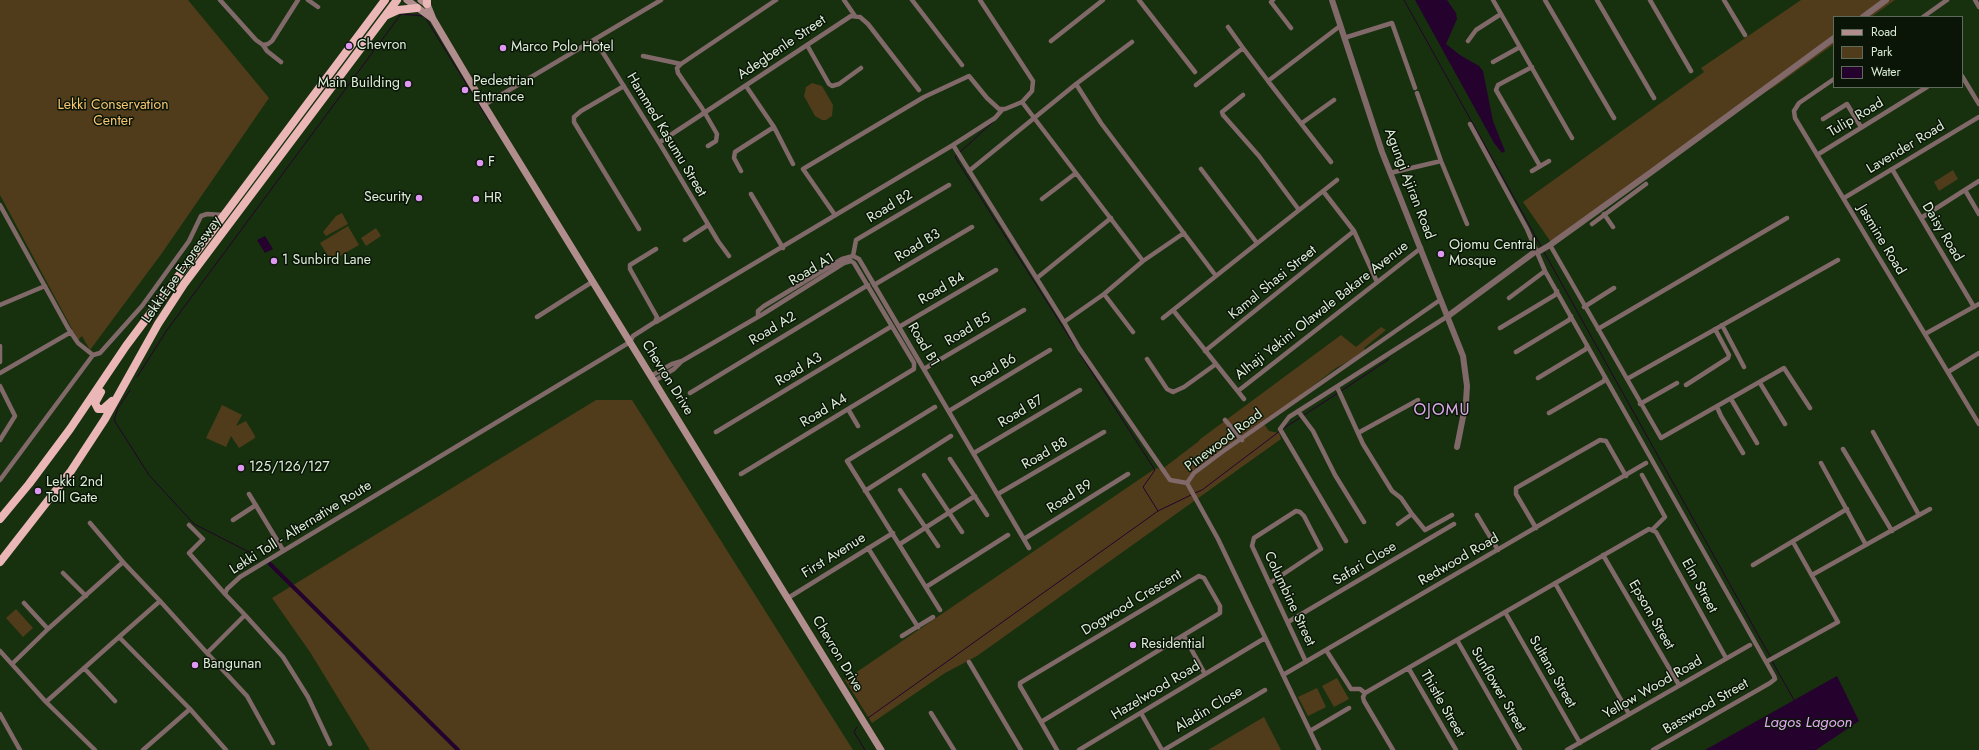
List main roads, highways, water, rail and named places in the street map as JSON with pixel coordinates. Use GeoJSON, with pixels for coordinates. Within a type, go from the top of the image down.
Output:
{"type":"FeatureCollection","features":[{"type":"Feature","properties":{"kind":"highway"},"geometry":{"type":"LineString","coordinates":[[374,16],[379,0]]}},
{"type":"Feature","properties":{"kind":"highway","name":"Lekki-Epe Expressway"},"geometry":{"type":"LineString","coordinates":[[0,519],[33,478],[215,226],[385,0]]}},
{"type":"Feature","properties":{"kind":"highway"},"geometry":{"type":"LineString","coordinates":[[362,47],[363,41],[392,0]]}},
{"type":"Feature","properties":{"kind":"highway","name":"Lekki-Epe Expressway"},"geometry":{"type":"LineString","coordinates":[[0,562],[72,471],[105,419],[120,390],[184,284],[397,0]]}},
{"type":"Feature","properties":{"kind":"highway"},"geometry":{"type":"LineString","coordinates":[[384,18],[398,10],[417,8]]}},
{"type":"Feature","properties":{"kind":"highway"},"geometry":{"type":"LineString","coordinates":[[110,371],[108,380],[95,403],[98,409],[106,408],[120,390]]}},
{"type":"Feature","properties":{"kind":"main road","name":"Chevron Drive"},"geometry":{"type":"LineString","coordinates":[[407,0],[433,19]]}},
{"type":"Feature","properties":{"kind":"main road","name":"Chevron Drive"},"geometry":{"type":"LineString","coordinates":[[425,1],[433,19],[484,105],[881,750]]}},
{"type":"Feature","properties":{"kind":"water"},"geometry":{"type":"Polygon","coordinates":[[[1415,0],[1447,0],[1456,13],[1457,19],[1446,44],[1460,55],[1479,66],[1483,71],[1493,121],[1505,151],[1502,153],[1494,143],[1415,0]]]}},
{"type":"Feature","properties":{"kind":"water"},"geometry":{"type":"Polygon","coordinates":[[[265,236],[273,249],[265,253],[257,240],[265,236]]]}},
{"type":"Feature","properties":{"kind":"water","name":"Lagos Lagoon"},"geometry":{"type":"Polygon","coordinates":[[[1837,676],[1859,721],[1816,750],[1705,750],[1837,676]]]}},
{"type":"Feature","properties":{"kind":"waterway"},"geometry":{"type":"LineString","coordinates":[[1404,0],[1542,248]]}},
{"type":"Feature","properties":{"kind":"waterway"},"geometry":{"type":"LineString","coordinates":[[137,377],[167,330],[401,14],[423,16]]}},
{"type":"Feature","properties":{"kind":"waterway"},"geometry":{"type":"LineString","coordinates":[[425,17],[491,124]]}},
{"type":"Feature","properties":{"kind":"waterway"},"geometry":{"type":"LineString","coordinates":[[959,153],[994,121]]}},
{"type":"Feature","properties":{"kind":"waterway"},"geometry":{"type":"LineString","coordinates":[[957,155],[955,157],[1075,346]]}},
{"type":"Feature","properties":{"kind":"waterway"},"geometry":{"type":"LineString","coordinates":[[1544,252],[1771,658]]}},
{"type":"Feature","properties":{"kind":"waterway"},"geometry":{"type":"LineString","coordinates":[[868,718],[1158,511],[1143,487],[1155,470],[1080,354]]}},
{"type":"Feature","properties":{"kind":"waterway"},"geometry":{"type":"LineString","coordinates":[[1341,391],[1389,359]]}},
{"type":"Feature","properties":{"kind":"waterway"},"geometry":{"type":"LineString","coordinates":[[130,390],[118,408],[114,420],[149,475],[194,524],[251,553]]}},
{"type":"Feature","properties":{"kind":"waterway"},"geometry":{"type":"LineString","coordinates":[[1304,415],[1338,393]]}},
{"type":"Feature","properties":{"kind":"waterway"},"geometry":{"type":"LineString","coordinates":[[1282,429],[1300,418]]}},
{"type":"Feature","properties":{"kind":"waterway"},"geometry":{"type":"LineString","coordinates":[[1195,493],[1202,490],[1280,431]]}},
{"type":"Feature","properties":{"kind":"waterway"},"geometry":{"type":"LineString","coordinates":[[1158,511],[1191,495]]}},
{"type":"Feature","properties":{"kind":"waterway"},"geometry":{"type":"LineString","coordinates":[[270,564],[458,750]]}},
{"type":"Feature","properties":{"kind":"waterway"},"geometry":{"type":"LineString","coordinates":[[1772,661],[1794,700]]}},
{"type":"Feature","properties":{"kind":"waterway"},"geometry":{"type":"LineString","coordinates":[[857,727],[854,732],[865,750]]}},
{"type":"Feature","properties":{"kind":"place","name":"Chevron"},"geometry":{"type":"Point","coordinates":[349,46]}},
{"type":"Feature","properties":{"kind":"place","name":"Marco Polo Hotel"},"geometry":{"type":"Point","coordinates":[503,48]}},
{"type":"Feature","properties":{"kind":"place","name":"Main Building"},"geometry":{"type":"Point","coordinates":[408,84]}},
{"type":"Feature","properties":{"kind":"place","name":"Pedestrian Entrance"},"geometry":{"type":"Point","coordinates":[465,90]}},
{"type":"Feature","properties":{"kind":"place","name":"F"},"geometry":{"type":"Point","coordinates":[480,163]}},
{"type":"Feature","properties":{"kind":"place","name":"Security"},"geometry":{"type":"Point","coordinates":[419,198]}},
{"type":"Feature","properties":{"kind":"place","name":"HR"},"geometry":{"type":"Point","coordinates":[476,199]}},
{"type":"Feature","properties":{"kind":"place","name":"Ojomu Central Mosque"},"geometry":{"type":"Point","coordinates":[1441,254]}},
{"type":"Feature","properties":{"kind":"place","name":"1 Sunbird Lane"},"geometry":{"type":"Point","coordinates":[274,261]}},
{"type":"Feature","properties":{"kind":"place","name":"125/126/127"},"geometry":{"type":"Point","coordinates":[241,468]}},
{"type":"Feature","properties":{"kind":"place","name":"Lekki 2nd Toll Gate"},"geometry":{"type":"Point","coordinates":[38,491]}},
{"type":"Feature","properties":{"kind":"place","name":"Residential"},"geometry":{"type":"Point","coordinates":[1133,645]}},
{"type":"Feature","properties":{"kind":"place","name":"Bangunan"},"geometry":{"type":"Point","coordinates":[195,665]}},
{"type":"Feature","properties":{"kind":"district","name":"OJOMU"},"geometry":{"type":"Point","coordinates":[1442,411]}},
{"type":"Feature","properties":{"kind":"park label","name":"Lekki Conservation Center"},"geometry":{"type":"Point","coordinates":[113,114]}}]}
